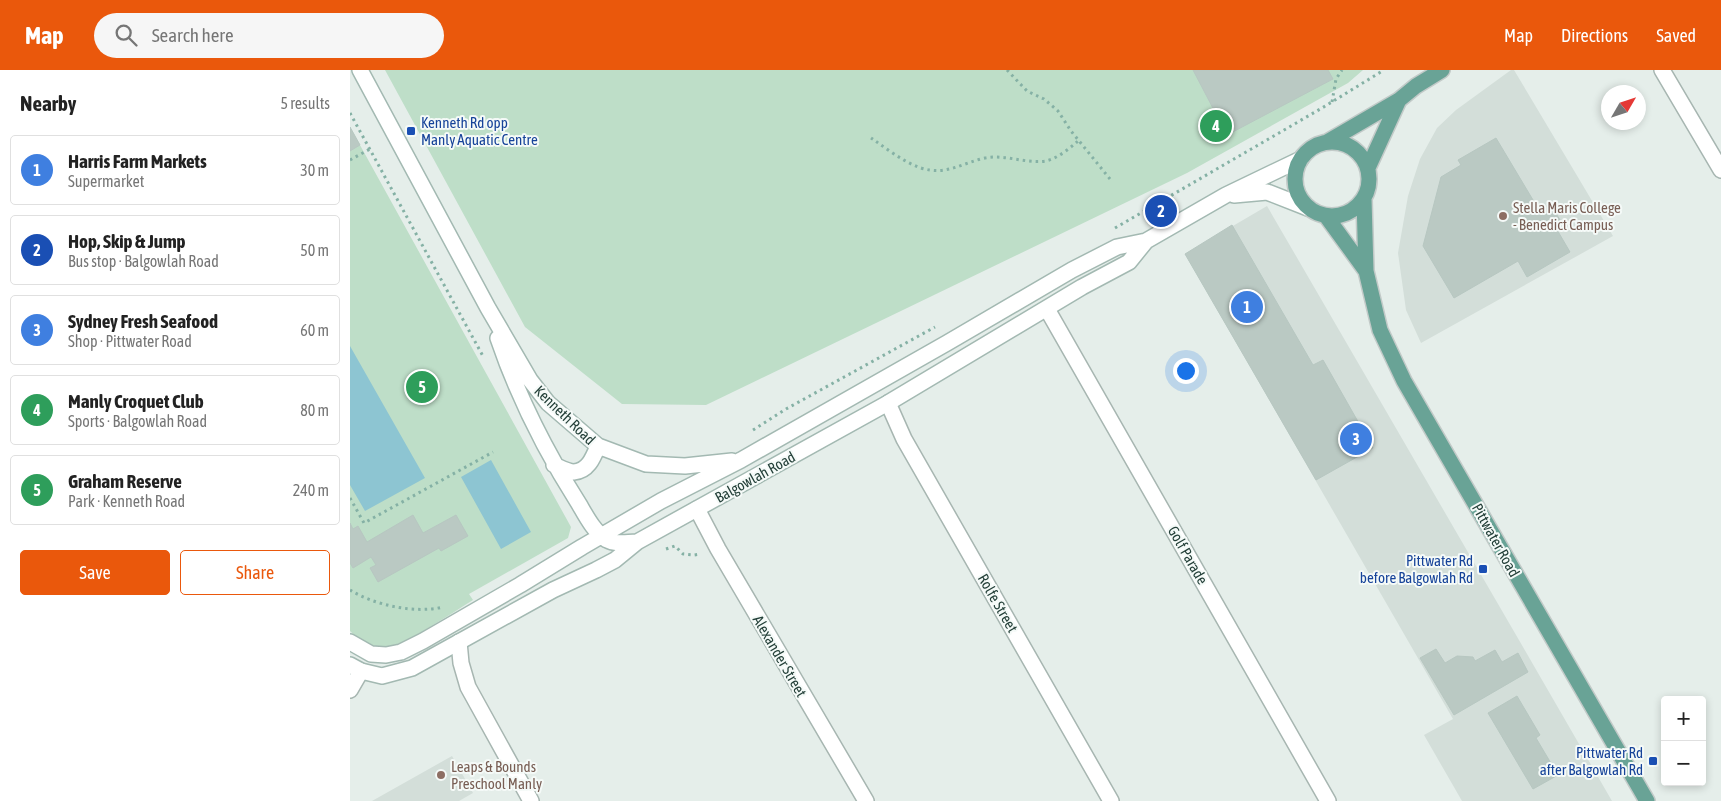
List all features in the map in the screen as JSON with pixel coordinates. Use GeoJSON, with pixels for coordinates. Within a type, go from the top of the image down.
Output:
{"type":"FeatureCollection","features":[{"type":"Feature","properties":{"kind":"main road","name":"Kenneth Road"},"geometry":{"type":"LineString","coordinates":[[360,70],[488,308],[530,380],[548,403],[598,446],[646,464],[685,466],[741,460]]}},
{"type":"Feature","properties":{"kind":"main road"},"geometry":{"type":"LineString","coordinates":[[1327,142],[1340,142],[1352,147],[1362,156],[1368,168],[1369,187],[1364,199],[1351,212],[1339,216],[1326,216],[1308,208],[1298,193],[1295,180],[1297,166],[1304,154],[1315,146],[1327,142],[1399,100],[1416,86],[1442,70]]}},
{"type":"Feature","properties":{"kind":"main road"},"geometry":{"type":"LineString","coordinates":[[1662,70],[1721,170]]}},
{"type":"Feature","properties":{"kind":"main road"},"geometry":{"type":"LineString","coordinates":[[1368,168],[1399,100]]}},
{"type":"Feature","properties":{"kind":"main road","name":"Balgowlah Road"},"geometry":{"type":"LineString","coordinates":[[350,642],[371,654],[386,656],[401,652],[520,585],[661,501],[741,460],[1072,270],[1117,247],[1146,241],[1226,195],[1301,159]]}},
{"type":"Feature","properties":{"kind":"main road","name":"Balgowlah Road"},"geometry":{"type":"LineString","coordinates":[[1226,195],[1267,192],[1308,208]]}},
{"type":"Feature","properties":{"kind":"main road","name":"Pittwater Road"},"geometry":{"type":"LineString","coordinates":[[1364,199],[1366,271],[1380,330],[1404,381],[1647,801]]}},
{"type":"Feature","properties":{"kind":"main road","name":"Pittwater Road"},"geometry":{"type":"LineString","coordinates":[[1326,216],[1366,271]]}},
{"type":"Feature","properties":{"kind":"main road","name":"Balgowlah Road"},"geometry":{"type":"LineString","coordinates":[[355,668],[374,675],[390,675],[412,668],[553,590],[609,563],[637,542],[888,403],[1129,262],[1146,241]]}},
{"type":"Feature","properties":{"kind":"main road","name":"Kenneth Road"},"geometry":{"type":"LineString","coordinates":[[488,308],[510,373],[554,465],[601,536]]}},
{"type":"Feature","properties":{"kind":"main road","name":"Golf Parade"},"geometry":{"type":"LineString","coordinates":[[1047,309],[1328,801]]}},
{"type":"Feature","properties":{"kind":"main road","name":"Rolfe Street"},"geometry":{"type":"LineString","coordinates":[[888,403],[904,439],[1111,801]]}},
{"type":"Feature","properties":{"kind":"main road"},"geometry":{"type":"LineString","coordinates":[[554,465],[573,472],[585,468],[592,461],[598,446]]}},
{"type":"Feature","properties":{"kind":"main road","name":"Alexander Street"},"geometry":{"type":"LineString","coordinates":[[697,509],[718,549],[866,801]]}},
{"type":"Feature","properties":{"kind":"main road"},"geometry":{"type":"LineString","coordinates":[[601,536],[609,541],[620,543],[637,542]]}},
{"type":"Feature","properties":{"kind":"main road"},"geometry":{"type":"LineString","coordinates":[[459,642],[461,663],[468,687],[531,801]]}},
{"type":"Feature","properties":{"kind":"main road"},"geometry":{"type":"LineString","coordinates":[[350,690],[355,668]]}},
{"type":"Feature","properties":{"kind":"path"},"geometry":{"type":"LineString","coordinates":[[1007,70],[1027,91],[1044,99],[1058,110],[1078,141],[1110,179]]}},
{"type":"Feature","properties":{"kind":"path"},"geometry":{"type":"LineString","coordinates":[[1332,102],[1336,79],[1342,70]]}},
{"type":"Feature","properties":{"kind":"path"},"geometry":{"type":"LineString","coordinates":[[350,113],[487,363]]}},
{"type":"Feature","properties":{"kind":"path"},"geometry":{"type":"LineString","coordinates":[[871,138],[921,168],[943,171],[984,158],[1007,157],[1028,162],[1047,161],[1065,152],[1078,141]]}},
{"type":"Feature","properties":{"kind":"path"},"geometry":{"type":"LineString","coordinates":[[350,160],[370,149]]}},
{"type":"Feature","properties":{"kind":"path"},"geometry":{"type":"LineString","coordinates":[[350,498],[364,523],[493,452]]}},
{"type":"Feature","properties":{"kind":"path"},"geometry":{"type":"LineString","coordinates":[[658,553],[666,548],[675,546],[683,554],[688,555],[718,549]]}},
{"type":"Feature","properties":{"kind":"path"},"geometry":{"type":"LineString","coordinates":[[350,590],[370,601],[385,605],[434,609],[450,605]]}},
{"type":"Feature","properties":{"kind":"shaded area","name":"Stella Maris College - Benedict Campus"},"geometry":{"type":"Polygon","coordinates":[[[1511,70],[1514,70],[1613,236],[1421,343],[1406,310],[1398,253],[1408,196],[1420,159],[1437,128],[1456,110],[1511,70]]]}},
{"type":"Feature","properties":{"kind":"shaded area"},"geometry":{"type":"Polygon","coordinates":[[[1267,206],[1612,801],[1462,801],[1424,735],[1453,719],[1185,254],[1267,206]]]}},
{"type":"Feature","properties":{"kind":"shaded area","name":"Leaps & Bounds Preschool Manly"},"geometry":{"type":"Polygon","coordinates":[[[452,756],[473,793],[459,801],[372,801],[452,756]]]}},
{"type":"Feature","properties":{"kind":"green space"},"geometry":{"type":"Polygon","coordinates":[[[385,70],[1363,70],[1348,83],[1187,173],[706,405],[622,404],[525,327],[385,70]]]}},
{"type":"Feature","properties":{"kind":"green space"},"geometry":{"type":"Polygon","coordinates":[[[350,127],[571,527],[568,538],[469,594],[473,600],[463,607],[412,638],[392,646],[382,647],[371,645],[361,640],[350,631],[350,127]]]}},
{"type":"Feature","properties":{"kind":"water"},"geometry":{"type":"Polygon","coordinates":[[[350,346],[425,478],[365,511],[350,485],[350,346]]]}},
{"type":"Feature","properties":{"kind":"water"},"geometry":{"type":"Polygon","coordinates":[[[491,460],[531,532],[501,549],[461,477],[491,460]]]}},
{"type":"Feature","properties":{"kind":"building"},"geometry":{"type":"Polygon","coordinates":[[[1193,70],[1328,70],[1333,79],[1227,135],[1193,70]]]}},
{"type":"Feature","properties":{"kind":"building"},"geometry":{"type":"Polygon","coordinates":[[[350,127],[360,145],[350,151],[350,127]]]}},
{"type":"Feature","properties":{"kind":"building"},"geometry":{"type":"Polygon","coordinates":[[[1496,138],[1539,210],[1550,204],[1562,223],[1556,228],[1570,252],[1527,277],[1518,261],[1454,298],[1423,246],[1441,177],[1461,165],[1458,160],[1496,138]]]}},
{"type":"Feature","properties":{"kind":"building"},"geometry":{"type":"Polygon","coordinates":[[[1232,225],[1313,365],[1323,360],[1373,448],[1316,480],[1185,254],[1232,225]]]}},
{"type":"Feature","properties":{"kind":"building"},"geometry":{"type":"Polygon","coordinates":[[[413,515],[423,533],[456,515],[468,536],[441,551],[439,548],[378,582],[370,568],[376,565],[371,557],[353,568],[350,563],[350,523],[353,529],[358,526],[367,542],[413,515]]]}},
{"type":"Feature","properties":{"kind":"building"},"geometry":{"type":"Polygon","coordinates":[[[1436,649],[1445,663],[1457,656],[1473,657],[1475,661],[1495,650],[1502,662],[1518,653],[1528,672],[1454,715],[1420,658],[1436,649]]]}},
{"type":"Feature","properties":{"kind":"building"},"geometry":{"type":"Polygon","coordinates":[[[1517,696],[1540,735],[1536,738],[1558,775],[1533,789],[1488,713],[1517,696]]]}},
{"type":"Feature","properties":{"kind":"place","name":"Manly Croquet Club"},"geometry":{"type":"Point","coordinates":[1216,126]}},
{"type":"Feature","properties":{"kind":"place","name":"Kenneth Rd opp Manly Aquatic Centre"},"geometry":{"type":"Point","coordinates":[411,131]}},
{"type":"Feature","properties":{"kind":"place","name":"Hop, Skip & Jump"},"geometry":{"type":"Point","coordinates":[1161,211]}},
{"type":"Feature","properties":{"kind":"place","name":"Stella Maris College - Benedict Campus"},"geometry":{"type":"Point","coordinates":[1503,216]}},
{"type":"Feature","properties":{"kind":"place","name":"Harris Farm Markets"},"geometry":{"type":"Point","coordinates":[1247,307]}},
{"type":"Feature","properties":{"kind":"place","name":"Graham Reserve"},"geometry":{"type":"Point","coordinates":[422,387]}},
{"type":"Feature","properties":{"kind":"place","name":"Sydney Fresh Seafood"},"geometry":{"type":"Point","coordinates":[1356,439]}},
{"type":"Feature","properties":{"kind":"place","name":"Pittwater Rd before Balgowlah Rd"},"geometry":{"type":"Point","coordinates":[1483,569]}},
{"type":"Feature","properties":{"kind":"place","name":"Pittwater Rd after Balgowlah Rd"},"geometry":{"type":"Point","coordinates":[1653,761]}},
{"type":"Feature","properties":{"kind":"place","name":"Leaps & Bounds Preschool Manly"},"geometry":{"type":"Point","coordinates":[441,775]}}]}
